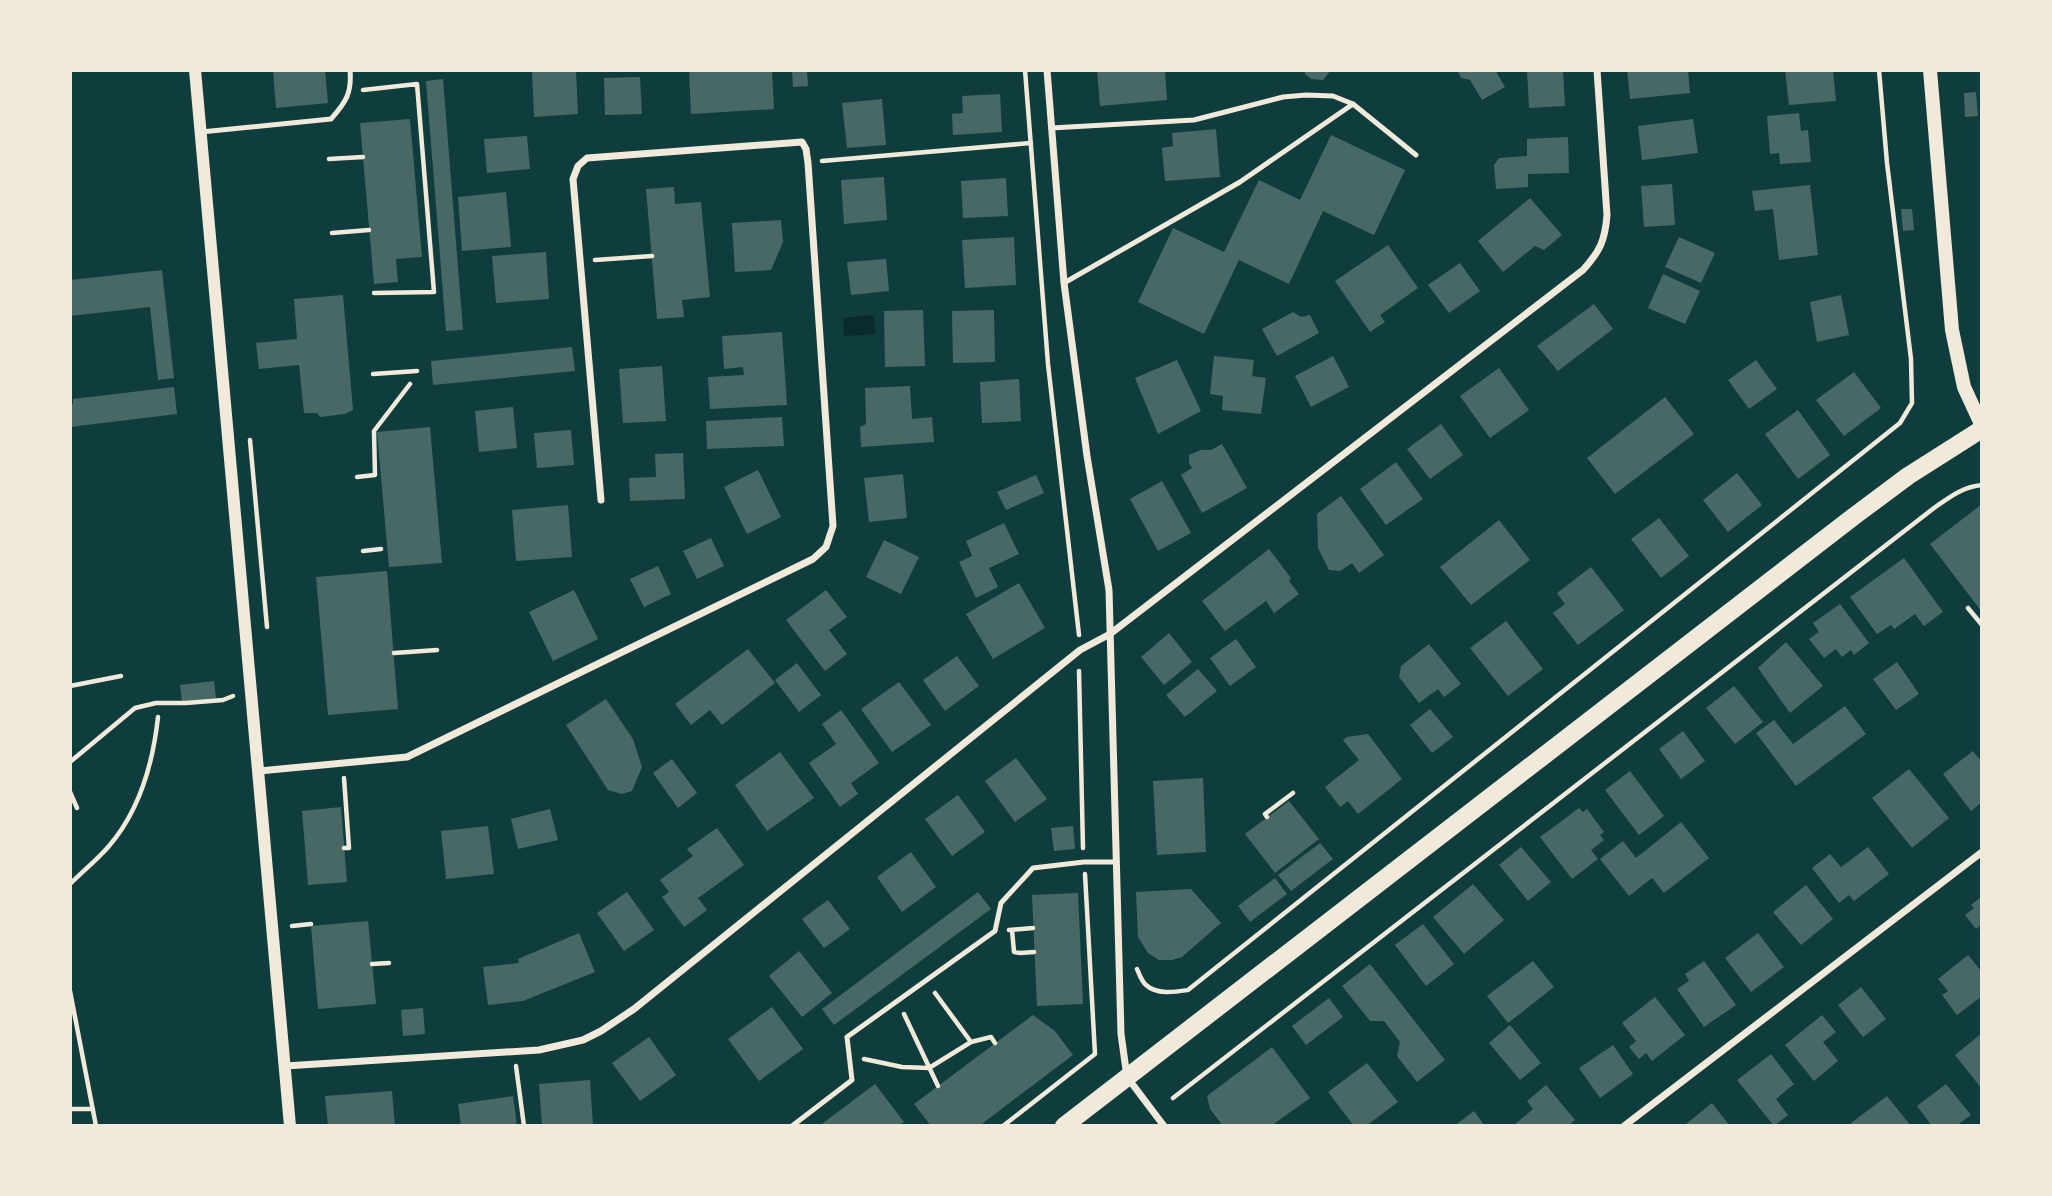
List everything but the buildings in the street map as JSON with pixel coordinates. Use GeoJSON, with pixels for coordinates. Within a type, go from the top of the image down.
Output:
{"type":"FeatureCollection","features":[{"type":"Feature","properties":{"kind":"main road"},"geometry":{"type":"LineString","coordinates":[[1064,1126],[1857,514],[1908,476],[1982,428],[1964,387],[1952,330],[1930,70]]}},
{"type":"Feature","properties":{"kind":"street"},"geometry":{"type":"LineString","coordinates":[[195,70],[290,1126]]}},
{"type":"Feature","properties":{"kind":"street"},"geometry":{"type":"LineString","coordinates":[[1047,70],[1064,283],[1087,456],[1109,590],[1121,1034],[1127,1077],[1164,1126]]}},
{"type":"Feature","properties":{"kind":"street"},"geometry":{"type":"LineString","coordinates":[[285,1066],[551,1048],[583,1040],[617,1021],[1080,650],[1110,634],[1583,270],[1598,253],[1606,235],[1597,70]]}},
{"type":"Feature","properties":{"kind":"street"},"geometry":{"type":"LineString","coordinates":[[259,771],[407,757],[813,559],[826,547],[833,526],[808,163],[802,142],[587,158],[578,166],[573,180],[601,500]]}},
{"type":"Feature","properties":{"kind":"street"},"geometry":{"type":"LineString","coordinates":[[1624,1126],[1982,852]]}},
{"type":"Feature","properties":{"kind":"lane"},"geometry":{"type":"LineString","coordinates":[[201,132],[331,119],[341,108],[352,87],[350,70]]}},
{"type":"Feature","properties":{"kind":"lane"},"geometry":{"type":"LineString","coordinates":[[1051,128],[1194,120],[1283,97],[1333,96],[1353,104],[1416,155]]}},
{"type":"Feature","properties":{"kind":"lane"},"geometry":{"type":"LineString","coordinates":[[1064,283],[1240,182],[1353,104]]}},
{"type":"Feature","properties":{"kind":"lane"},"geometry":{"type":"LineString","coordinates":[[792,1126],[852,1080],[847,1037],[995,931],[1001,903],[1032,868],[1084,862],[1115,862]]}},
{"type":"Feature","properties":{"kind":"path"},"geometry":{"type":"LineString","coordinates":[[1003,1126],[1095,1054],[1084,862],[1078,681],[1080,650],[1048,365],[1025,70]]}},
{"type":"Feature","properties":{"kind":"path"},"geometry":{"type":"LineString","coordinates":[[1136,958],[1137,970],[1147,986],[1174,993],[1188,990],[1899,423],[1913,403],[1911,359],[1887,163],[1879,70]]}},
{"type":"Feature","properties":{"kind":"path"},"geometry":{"type":"LineString","coordinates":[[352,87],[362,90],[418,84],[434,292],[374,293]]}},
{"type":"Feature","properties":{"kind":"path"},"geometry":{"type":"LineString","coordinates":[[808,163],[1031,143]]}},
{"type":"Feature","properties":{"kind":"path"},"geometry":{"type":"LineString","coordinates":[[329,159],[363,158]]}},
{"type":"Feature","properties":{"kind":"path"},"geometry":{"type":"LineString","coordinates":[[332,233],[369,230]]}},
{"type":"Feature","properties":{"kind":"path"},"geometry":{"type":"LineString","coordinates":[[580,261],[652,256]]}},
{"type":"Feature","properties":{"kind":"path"},"geometry":{"type":"LineString","coordinates":[[373,374],[417,371]]}},
{"type":"Feature","properties":{"kind":"path"},"geometry":{"type":"LineString","coordinates":[[356,477],[375,475],[374,431],[410,384]]}},
{"type":"Feature","properties":{"kind":"path"},"geometry":{"type":"LineString","coordinates":[[1173,1098],[1934,508],[1955,493],[1970,486],[1982,485]]}},
{"type":"Feature","properties":{"kind":"path"},"geometry":{"type":"LineString","coordinates":[[363,551],[381,549]]}},
{"type":"Feature","properties":{"kind":"path"},"geometry":{"type":"LineString","coordinates":[[1968,608],[1982,625]]}},
{"type":"Feature","properties":{"kind":"path"},"geometry":{"type":"LineString","coordinates":[[394,653],[438,650]]}},
{"type":"Feature","properties":{"kind":"path"},"geometry":{"type":"LineString","coordinates":[[70,686],[121,676]]}},
{"type":"Feature","properties":{"kind":"path"},"geometry":{"type":"LineString","coordinates":[[70,762],[135,708],[156,703],[186,704],[235,695]]}},
{"type":"Feature","properties":{"kind":"path"},"geometry":{"type":"LineString","coordinates":[[70,884],[109,847],[126,823],[145,782],[154,748],[158,717]]}},
{"type":"Feature","properties":{"kind":"path"},"geometry":{"type":"LineString","coordinates":[[343,763],[349,848],[344,848]]}},
{"type":"Feature","properties":{"kind":"path"},"geometry":{"type":"LineString","coordinates":[[70,792],[77,808]]}},
{"type":"Feature","properties":{"kind":"path"},"geometry":{"type":"LineString","coordinates":[[1267,817],[1265,814],[1293,793]]}},
{"type":"Feature","properties":{"kind":"path"},"geometry":{"type":"LineString","coordinates":[[292,926],[311,924]]}},
{"type":"Feature","properties":{"kind":"path"},"geometry":{"type":"LineString","coordinates":[[995,931],[1033,928]]}},
{"type":"Feature","properties":{"kind":"path"},"geometry":{"type":"LineString","coordinates":[[1012,929],[1014,952],[1034,952]]}},
{"type":"Feature","properties":{"kind":"path"},"geometry":{"type":"LineString","coordinates":[[372,964],[389,962]]}},
{"type":"Feature","properties":{"kind":"path"},"geometry":{"type":"LineString","coordinates":[[926,981],[971,1042]]}},
{"type":"Feature","properties":{"kind":"path"},"geometry":{"type":"LineString","coordinates":[[70,991],[96,1126]]}},
{"type":"Feature","properties":{"kind":"path"},"geometry":{"type":"LineString","coordinates":[[898,1001],[938,1086]]}},
{"type":"Feature","properties":{"kind":"path"},"geometry":{"type":"LineString","coordinates":[[849,1056],[902,1067],[929,1068],[971,1042],[990,1037],[995,1043]]}},
{"type":"Feature","properties":{"kind":"path"},"geometry":{"type":"LineString","coordinates":[[514,1052],[524,1126]]}},
{"type":"Feature","properties":{"kind":"path"},"geometry":{"type":"LineString","coordinates":[[70,1109],[93,1109]]}},
{"type":"Feature","properties":{"kind":"water"},"geometry":{"type":"Polygon","coordinates":[[[874,315],[875,334],[844,336],[843,318],[874,315]]]}}]}
